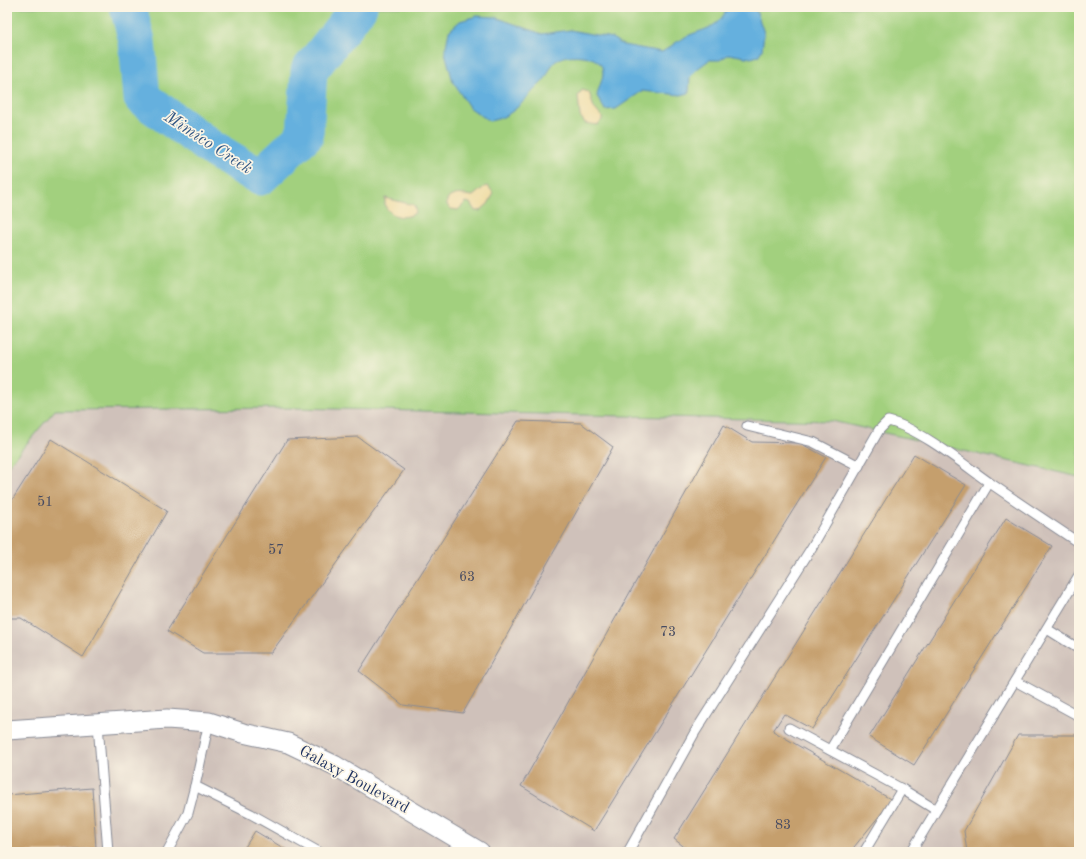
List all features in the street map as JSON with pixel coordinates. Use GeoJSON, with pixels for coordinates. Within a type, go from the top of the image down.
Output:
{"type":"FeatureCollection","features":[{"type":"Feature","properties":{"kind":"street","name":"Galaxy Boulevard"},"geometry":{"type":"LineString","coordinates":[[7,730],[167,719],[209,722],[243,733],[288,743],[334,765],[472,850]]}},
{"type":"Feature","properties":{"kind":"lane"},"geometry":{"type":"LineString","coordinates":[[628,852],[696,732],[812,547],[879,430],[888,421],[898,423],[949,453],[989,483],[1079,543]]}},
{"type":"Feature","properties":{"kind":"lane"},"geometry":{"type":"LineString","coordinates":[[747,426],[813,442],[859,466]]}},
{"type":"Feature","properties":{"kind":"lane"},"geometry":{"type":"LineString","coordinates":[[830,750],[989,483]]}},
{"type":"Feature","properties":{"kind":"lane"},"geometry":{"type":"LineString","coordinates":[[911,852],[1079,575]]}},
{"type":"Feature","properties":{"kind":"lane"},"geometry":{"type":"LineString","coordinates":[[1047,629],[1079,648]]}},
{"type":"Feature","properties":{"kind":"lane"},"geometry":{"type":"LineString","coordinates":[[1015,681],[1079,716]]}},
{"type":"Feature","properties":{"kind":"lane"},"geometry":{"type":"LineString","coordinates":[[167,852],[188,813],[209,722]]}},
{"type":"Feature","properties":{"kind":"lane"},"geometry":{"type":"LineString","coordinates":[[98,724],[108,852]]}},
{"type":"Feature","properties":{"kind":"lane"},"geometry":{"type":"LineString","coordinates":[[789,728],[902,789],[936,810]]}},
{"type":"Feature","properties":{"kind":"lane"},"geometry":{"type":"LineString","coordinates":[[195,786],[251,814],[319,852]]}},
{"type":"Feature","properties":{"kind":"lane"},"geometry":{"type":"LineString","coordinates":[[864,852],[902,789]]}},
{"type":"Feature","properties":{"kind":"shaded area"},"geometry":{"type":"Polygon","coordinates":[[[295,408],[832,421],[1079,477],[1079,852],[7,852],[7,467],[55,410],[295,408]]]}},
{"type":"Feature","properties":{"kind":"green space"},"geometry":{"type":"Polygon","coordinates":[[[7,7],[1079,7],[1079,477],[832,421],[295,408],[55,410],[7,467],[7,7]]]}},
{"type":"Feature","properties":{"kind":"sand"},"geometry":{"type":"Polygon","coordinates":[[[582,90],[589,92],[594,108],[602,117],[602,120],[597,125],[585,123],[580,116],[578,96],[582,90]]]}},
{"type":"Feature","properties":{"kind":"sand"},"geometry":{"type":"Polygon","coordinates":[[[488,186],[493,195],[488,204],[480,211],[475,211],[470,203],[466,202],[458,210],[451,209],[447,205],[447,199],[453,195],[459,194],[473,196],[484,187],[488,186]]]}},
{"type":"Feature","properties":{"kind":"sand"},"geometry":{"type":"Polygon","coordinates":[[[385,198],[414,205],[416,209],[415,213],[403,217],[394,215],[385,206],[385,198]]]}},
{"type":"Feature","properties":{"kind":"water"},"geometry":{"type":"Polygon","coordinates":[[[728,7],[755,7],[764,33],[762,50],[758,56],[751,58],[729,54],[720,60],[709,60],[696,70],[690,77],[689,93],[681,95],[642,91],[616,109],[605,110],[597,96],[603,72],[602,66],[598,61],[584,56],[569,56],[562,57],[555,62],[543,81],[519,106],[503,117],[489,121],[469,107],[453,82],[445,52],[449,31],[460,21],[477,16],[495,17],[542,34],[570,30],[612,38],[623,45],[662,52],[683,38],[714,25],[724,15],[728,7]]]}},
{"type":"Feature","properties":{"kind":"building"},"geometry":{"type":"Polygon","coordinates":[[[518,421],[581,423],[613,447],[463,713],[403,705],[359,671],[518,421]]]}},
{"type":"Feature","properties":{"kind":"building"},"geometry":{"type":"Polygon","coordinates":[[[724,425],[752,442],[800,443],[826,457],[594,831],[521,786],[724,425]]]}},
{"type":"Feature","properties":{"kind":"building"},"geometry":{"type":"Polygon","coordinates":[[[358,437],[404,470],[271,653],[203,653],[167,631],[287,440],[358,437]]]}},
{"type":"Feature","properties":{"kind":"building"},"geometry":{"type":"Polygon","coordinates":[[[51,439],[167,511],[83,657],[21,618],[7,618],[7,508],[51,439]]]}},
{"type":"Feature","properties":{"kind":"building"},"geometry":{"type":"Polygon","coordinates":[[[914,454],[966,485],[812,729],[784,714],[773,731],[892,800],[850,852],[691,852],[674,839],[914,454]]]}},
{"type":"Feature","properties":{"kind":"building"},"geometry":{"type":"Polygon","coordinates":[[[1006,518],[1052,546],[914,765],[869,737],[1006,518]]]}},
{"type":"Feature","properties":{"kind":"building"},"geometry":{"type":"Polygon","coordinates":[[[1018,735],[1079,735],[1079,852],[967,852],[964,831],[1018,735]]]}},
{"type":"Feature","properties":{"kind":"building"},"geometry":{"type":"Polygon","coordinates":[[[92,788],[96,848],[56,852],[7,852],[7,795],[92,788]]]}},
{"type":"Feature","properties":{"kind":"building"},"geometry":{"type":"Polygon","coordinates":[[[255,831],[290,852],[242,852],[255,831]]]}},
{"type":"Feature","properties":{"kind":"waterway","name":"Mimico Creek"},"geometry":{"type":"LineString","coordinates":[[128,7],[137,41],[142,98],[216,151],[260,177],[305,135],[309,71],[359,7]]}}]}
